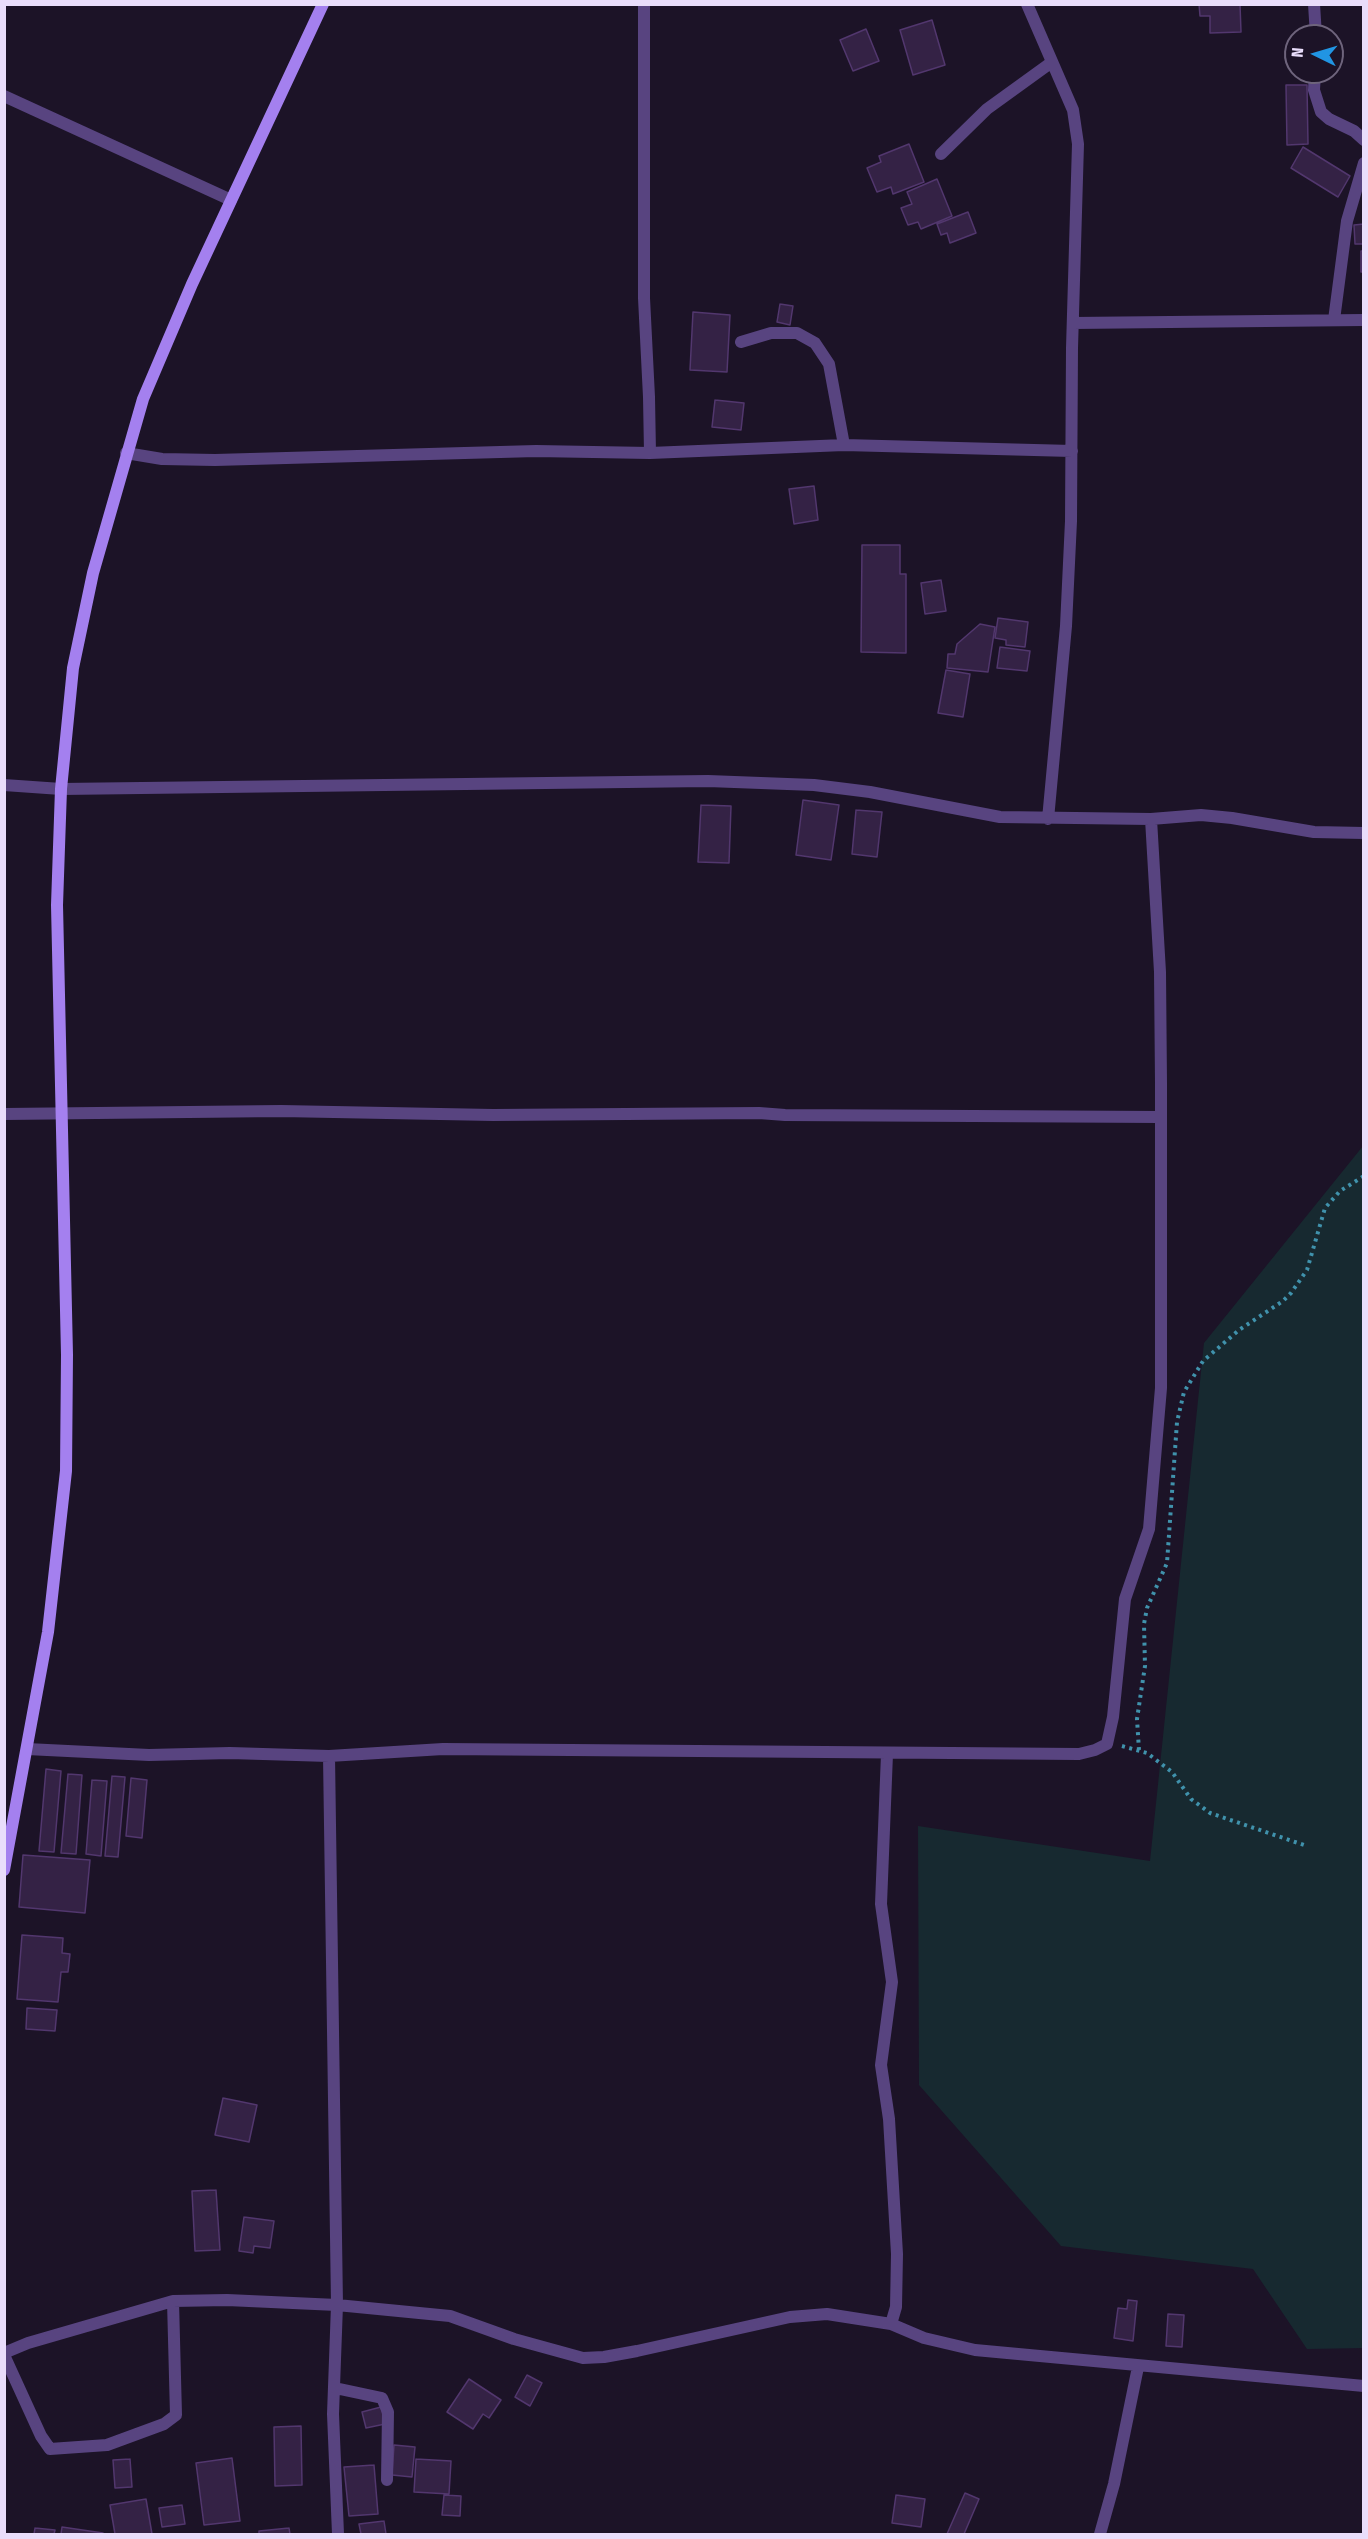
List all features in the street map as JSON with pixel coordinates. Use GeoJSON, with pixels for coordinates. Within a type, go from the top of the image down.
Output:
{"type":"FeatureCollection","features":[{"type":"Feature","properties":{"kind":"street"},"geometry":{"type":"LineString","coordinates":[[4,1870],[48,1632],[66,1471],[67,1355],[57,905],[61,789],[73,668],[93,573],[143,399],[231,200],[323,4]]}},
{"type":"Feature","properties":{"kind":"street"},"geometry":{"type":"LineString","coordinates":[[644,4],[644,298],[650,453]]}},
{"type":"Feature","properties":{"kind":"street"},"geometry":{"type":"LineString","coordinates":[[1027,4],[1073,110],[1078,144],[1066,626],[1048,819]]}},
{"type":"Feature","properties":{"kind":"street"},"geometry":{"type":"LineString","coordinates":[[1314,4],[1315,24]]}},
{"type":"Feature","properties":{"kind":"street"},"geometry":{"type":"LineString","coordinates":[[941,154],[987,109],[1052,62]]}},
{"type":"Feature","properties":{"kind":"street"},"geometry":{"type":"LineString","coordinates":[[1314,84],[1320,112],[1354,131],[1364,140]]}},
{"type":"Feature","properties":{"kind":"street"},"geometry":{"type":"LineString","coordinates":[[4,96],[231,200]]}},
{"type":"Feature","properties":{"kind":"street"},"geometry":{"type":"LineString","coordinates":[[1334,320],[1347,221],[1364,163]]}},
{"type":"Feature","properties":{"kind":"street"},"geometry":{"type":"LineString","coordinates":[[1073,323],[1364,320]]}},
{"type":"Feature","properties":{"kind":"street"},"geometry":{"type":"LineString","coordinates":[[741,342],[771,333],[797,333],[815,344],[829,364],[844,445]]}},
{"type":"Feature","properties":{"kind":"street"},"geometry":{"type":"LineString","coordinates":[[126,453],[162,459],[215,460],[536,451],[650,453],[844,445],[1072,451]]}},
{"type":"Feature","properties":{"kind":"street"},"geometry":{"type":"LineString","coordinates":[[4,784],[61,789],[720,782],[825,786],[870,792],[1000,817],[1151,819],[1201,815],[1314,832],[1364,833]]}},
{"type":"Feature","properties":{"kind":"street"},"geometry":{"type":"LineString","coordinates":[[27,1749],[149,1755],[230,1753],[329,1756],[443,1749],[1079,1754],[1107,1744],[1113,1717],[1125,1599],[1149,1529],[1161,1388],[1160,972],[1151,819]]}},
{"type":"Feature","properties":{"kind":"street"},"geometry":{"type":"LineString","coordinates":[[4,1114],[280,1111],[493,1115],[759,1113],[1160,1118]]}},
{"type":"Feature","properties":{"kind":"street"},"geometry":{"type":"LineString","coordinates":[[887,1754],[881,1904],[892,1982],[881,2065],[889,2119],[897,2254],[896,2307],[891,2324]]}},
{"type":"Feature","properties":{"kind":"street"},"geometry":{"type":"LineString","coordinates":[[329,1756],[337,2305],[333,2414],[338,2535]]}},
{"type":"Feature","properties":{"kind":"street"},"geometry":{"type":"LineString","coordinates":[[173,2301],[176,2415],[164,2424],[107,2445],[50,2449],[41,2436],[4,2354],[28,2343],[173,2301],[227,2300],[337,2305],[450,2316],[582,2358],[637,2351],[802,2315],[841,2316],[891,2324],[924,2338],[975,2350],[1138,2367],[1364,2386]]}},
{"type":"Feature","properties":{"kind":"street"},"geometry":{"type":"LineString","coordinates":[[1100,2535],[1114,2484],[1138,2367]]}},
{"type":"Feature","properties":{"kind":"street"},"geometry":{"type":"LineString","coordinates":[[335,2388],[382,2398],[388,2412],[387,2480]]}},
{"type":"Feature","properties":{"kind":"path"},"geometry":{"type":"LineString","coordinates":[[1139,1750],[1137,1719],[1145,1666],[1144,1624],[1148,1608],[1167,1563],[1177,1422],[1184,1392],[1203,1361],[1239,1330],[1283,1301],[1291,1293],[1307,1270],[1325,1208],[1340,1191],[1364,1176]]}},
{"type":"Feature","properties":{"kind":"path"},"geometry":{"type":"LineString","coordinates":[[1107,1744],[1147,1753],[1172,1772],[1191,1799],[1210,1813],[1304,1845]]}},
{"type":"Feature","properties":{"kind":"shaded area"},"geometry":{"type":"Polygon","coordinates":[[[1363,1146],[1364,2348],[1307,2349],[1253,2269],[1061,2246],[919,2085],[918,1826],[1150,1861],[1204,1343],[1363,1146]]]}},
{"type":"Feature","properties":{"kind":"building"},"geometry":{"type":"Polygon","coordinates":[[[1199,4],[1240,4],[1241,32],[1210,33],[1210,16],[1200,16],[1199,4]]]}},
{"type":"Feature","properties":{"kind":"building"},"geometry":{"type":"Polygon","coordinates":[[[932,20],[945,65],[913,75],[900,30],[932,20]]]}},
{"type":"Feature","properties":{"kind":"building"},"geometry":{"type":"Polygon","coordinates":[[[866,29],[879,61],[853,71],[840,40],[866,29]]]}},
{"type":"Feature","properties":{"kind":"building"},"geometry":{"type":"Polygon","coordinates":[[[1286,85],[1307,85],[1308,144],[1287,145],[1286,85]]]}},
{"type":"Feature","properties":{"kind":"building"},"geometry":{"type":"Polygon","coordinates":[[[909,144],[924,182],[893,194],[891,187],[877,192],[867,168],[881,162],[879,156],[909,144]]]}},
{"type":"Feature","properties":{"kind":"building"},"geometry":{"type":"Polygon","coordinates":[[[1303,147],[1350,176],[1338,197],[1291,168],[1303,147]]]}},
{"type":"Feature","properties":{"kind":"building"},"geometry":{"type":"Polygon","coordinates":[[[937,179],[952,216],[921,229],[918,222],[908,225],[901,208],[912,204],[907,192],[937,179]]]}},
{"type":"Feature","properties":{"kind":"building"},"geometry":{"type":"Polygon","coordinates":[[[968,212],[976,233],[950,243],[947,233],[941,235],[937,224],[968,212]]]}},
{"type":"Feature","properties":{"kind":"building"},"geometry":{"type":"Polygon","coordinates":[[[1364,224],[1364,244],[1355,244],[1354,225],[1364,224]]]}},
{"type":"Feature","properties":{"kind":"building"},"geometry":{"type":"Polygon","coordinates":[[[1361,251],[1364,251],[1364,272],[1361,272],[1361,251]]]}},
{"type":"Feature","properties":{"kind":"building"},"geometry":{"type":"Polygon","coordinates":[[[780,304],[793,306],[790,325],[777,322],[780,304]]]}},
{"type":"Feature","properties":{"kind":"building"},"geometry":{"type":"Polygon","coordinates":[[[693,312],[730,315],[727,372],[690,370],[693,312]]]}},
{"type":"Feature","properties":{"kind":"building"},"geometry":{"type":"Polygon","coordinates":[[[715,400],[744,403],[741,430],[712,427],[715,400]]]}},
{"type":"Feature","properties":{"kind":"building"},"geometry":{"type":"Polygon","coordinates":[[[814,486],[818,520],[794,524],[789,489],[814,486]]]}},
{"type":"Feature","properties":{"kind":"building"},"geometry":{"type":"Polygon","coordinates":[[[862,545],[900,545],[900,574],[906,574],[906,653],[861,652],[862,545]]]}},
{"type":"Feature","properties":{"kind":"building"},"geometry":{"type":"Polygon","coordinates":[[[941,580],[946,611],[925,614],[921,583],[941,580]]]}},
{"type":"Feature","properties":{"kind":"building"},"geometry":{"type":"Polygon","coordinates":[[[998,618],[1028,622],[1025,647],[1006,645],[1006,640],[995,638],[998,618]]]}},
{"type":"Feature","properties":{"kind":"building"},"geometry":{"type":"Polygon","coordinates":[[[980,624],[995,627],[988,672],[947,668],[948,654],[955,654],[957,644],[980,624]]]}},
{"type":"Feature","properties":{"kind":"building"},"geometry":{"type":"Polygon","coordinates":[[[1000,647],[1030,651],[1027,671],[997,668],[1000,647]]]}},
{"type":"Feature","properties":{"kind":"building"},"geometry":{"type":"Polygon","coordinates":[[[946,670],[970,674],[963,717],[938,713],[946,670]]]}},
{"type":"Feature","properties":{"kind":"building"},"geometry":{"type":"Polygon","coordinates":[[[803,800],[839,805],[831,860],[796,855],[803,800]]]}},
{"type":"Feature","properties":{"kind":"building"},"geometry":{"type":"Polygon","coordinates":[[[701,805],[731,806],[729,863],[698,862],[701,805]]]}},
{"type":"Feature","properties":{"kind":"building"},"geometry":{"type":"Polygon","coordinates":[[[856,810],[882,812],[877,857],[852,854],[856,810]]]}},
{"type":"Feature","properties":{"kind":"building"},"geometry":{"type":"Polygon","coordinates":[[[46,1769],[61,1771],[54,1852],[39,1851],[46,1769]]]}},
{"type":"Feature","properties":{"kind":"building"},"geometry":{"type":"Polygon","coordinates":[[[68,1774],[82,1775],[76,1854],[61,1853],[68,1774]]]}},
{"type":"Feature","properties":{"kind":"building"},"geometry":{"type":"Polygon","coordinates":[[[112,1776],[125,1777],[118,1857],[105,1856],[112,1776]]]}},
{"type":"Feature","properties":{"kind":"building"},"geometry":{"type":"Polygon","coordinates":[[[131,1778],[147,1780],[142,1838],[126,1836],[131,1778]]]}},
{"type":"Feature","properties":{"kind":"building"},"geometry":{"type":"Polygon","coordinates":[[[92,1780],[107,1781],[101,1856],[86,1854],[92,1780]]]}},
{"type":"Feature","properties":{"kind":"building"},"geometry":{"type":"Polygon","coordinates":[[[23,1855],[90,1860],[85,1913],[19,1907],[23,1855]]]}},
{"type":"Feature","properties":{"kind":"building"},"geometry":{"type":"Polygon","coordinates":[[[22,1935],[63,1938],[62,1953],[70,1954],[68,1972],[61,1972],[58,2002],[17,1999],[22,1935]]]}},
{"type":"Feature","properties":{"kind":"building"},"geometry":{"type":"Polygon","coordinates":[[[27,2008],[57,2010],[55,2031],[26,2029],[27,2008]]]}},
{"type":"Feature","properties":{"kind":"building"},"geometry":{"type":"Polygon","coordinates":[[[223,2098],[257,2105],[249,2142],[215,2135],[223,2098]]]}},
{"type":"Feature","properties":{"kind":"building"},"geometry":{"type":"Polygon","coordinates":[[[216,2190],[220,2250],[195,2251],[192,2191],[216,2190]]]}},
{"type":"Feature","properties":{"kind":"building"},"geometry":{"type":"Polygon","coordinates":[[[244,2217],[274,2221],[270,2248],[254,2246],[253,2253],[239,2251],[244,2217]]]}},
{"type":"Feature","properties":{"kind":"building"},"geometry":{"type":"Polygon","coordinates":[[[1128,2300],[1137,2301],[1133,2341],[1114,2338],[1118,2308],[1127,2309],[1128,2300]]]}},
{"type":"Feature","properties":{"kind":"building"},"geometry":{"type":"Polygon","coordinates":[[[1168,2314],[1184,2315],[1182,2347],[1166,2346],[1168,2314]]]}},
{"type":"Feature","properties":{"kind":"building"},"geometry":{"type":"Polygon","coordinates":[[[527,2375],[542,2383],[530,2406],[515,2397],[527,2375]]]}},
{"type":"Feature","properties":{"kind":"building"},"geometry":{"type":"Polygon","coordinates":[[[469,2379],[501,2400],[489,2418],[483,2414],[473,2429],[447,2412],[469,2379]]]}},
{"type":"Feature","properties":{"kind":"building"},"geometry":{"type":"Polygon","coordinates":[[[381,2407],[385,2424],[366,2428],[362,2412],[381,2407]]]}},
{"type":"Feature","properties":{"kind":"building"},"geometry":{"type":"Polygon","coordinates":[[[301,2426],[302,2485],[275,2486],[274,2427],[301,2426]]]}},
{"type":"Feature","properties":{"kind":"building"},"geometry":{"type":"Polygon","coordinates":[[[394,2445],[415,2447],[412,2477],[392,2475],[394,2445]]]}},
{"type":"Feature","properties":{"kind":"building"},"geometry":{"type":"Polygon","coordinates":[[[232,2458],[240,2521],[204,2525],[196,2463],[232,2458]]]}},
{"type":"Feature","properties":{"kind":"building"},"geometry":{"type":"Polygon","coordinates":[[[130,2459],[132,2487],[115,2488],[113,2460],[130,2459]]]}},
{"type":"Feature","properties":{"kind":"building"},"geometry":{"type":"Polygon","coordinates":[[[416,2459],[451,2461],[449,2494],[414,2492],[416,2459]]]}},
{"type":"Feature","properties":{"kind":"building"},"geometry":{"type":"Polygon","coordinates":[[[374,2465],[378,2514],[349,2516],[344,2467],[374,2465]]]}},
{"type":"Feature","properties":{"kind":"building"},"geometry":{"type":"Polygon","coordinates":[[[965,2493],[979,2499],[964,2534],[947,2534],[965,2493]]]}},
{"type":"Feature","properties":{"kind":"building"},"geometry":{"type":"Polygon","coordinates":[[[444,2495],[461,2496],[460,2516],[442,2515],[444,2495]]]}},
{"type":"Feature","properties":{"kind":"building"},"geometry":{"type":"Polygon","coordinates":[[[896,2495],[925,2499],[921,2527],[892,2523],[896,2495]]]}},
{"type":"Feature","properties":{"kind":"building"},"geometry":{"type":"Polygon","coordinates":[[[146,2499],[152,2534],[115,2534],[110,2505],[146,2499]]]}},
{"type":"Feature","properties":{"kind":"building"},"geometry":{"type":"Polygon","coordinates":[[[182,2505],[185,2524],[162,2527],[159,2508],[182,2505]]]}},
{"type":"Feature","properties":{"kind":"building"},"geometry":{"type":"Polygon","coordinates":[[[384,2521],[386,2534],[361,2534],[359,2524],[384,2521]]]}},
{"type":"Feature","properties":{"kind":"building"},"geometry":{"type":"Polygon","coordinates":[[[62,2527],[103,2533],[61,2534],[62,2527]]]}},
{"type":"Feature","properties":{"kind":"building"},"geometry":{"type":"Polygon","coordinates":[[[35,2528],[55,2530],[54,2534],[34,2534],[35,2528]]]}},
{"type":"Feature","properties":{"kind":"building"},"geometry":{"type":"Polygon","coordinates":[[[289,2528],[290,2534],[259,2534],[259,2531],[289,2528]]]}}]}
